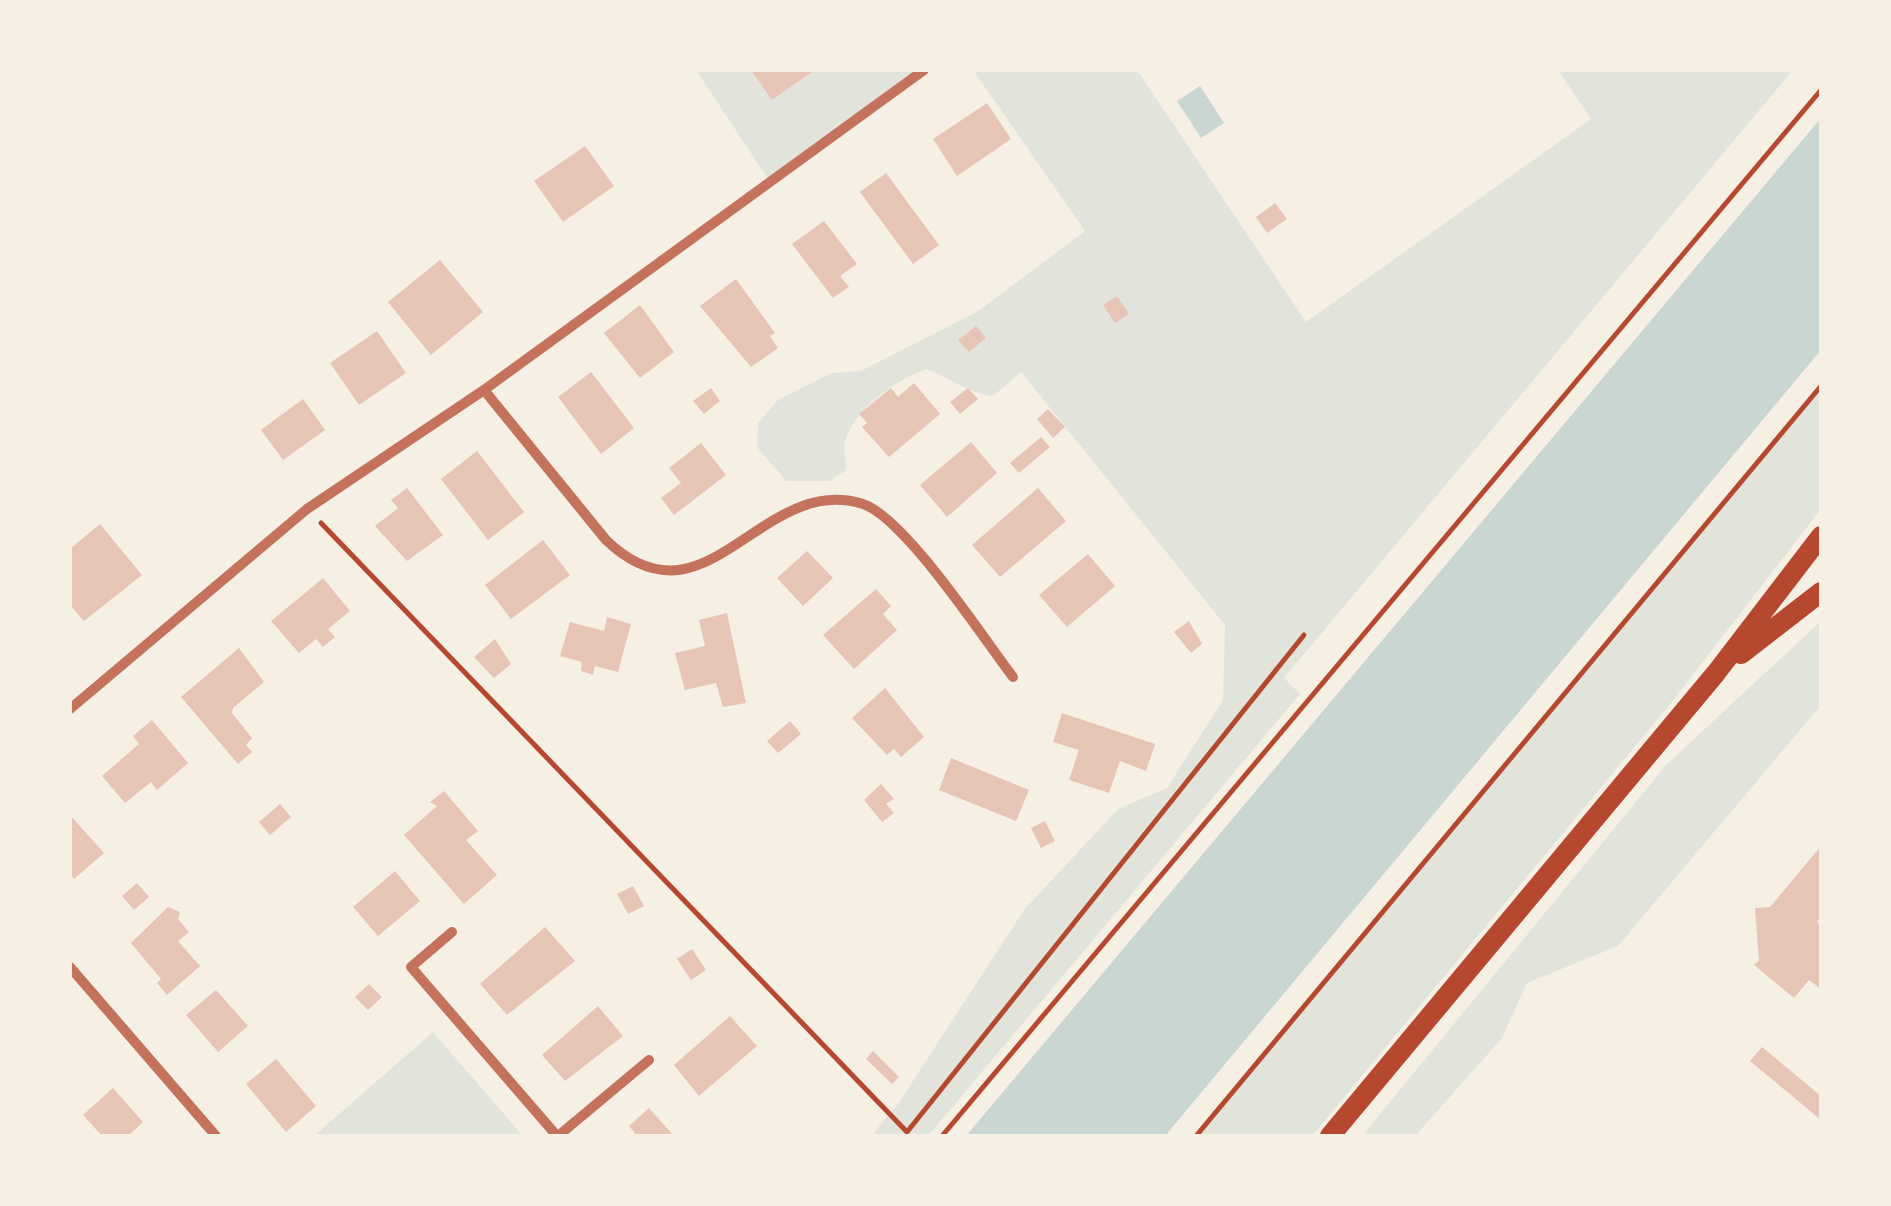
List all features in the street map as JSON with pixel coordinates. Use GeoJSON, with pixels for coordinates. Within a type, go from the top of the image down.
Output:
{"type":"FeatureCollection","features":[{"type":"Feature","properties":{"kind":"main road"},"geometry":{"type":"LineString","coordinates":[[1330,1136],[1716,674],[1821,536]]}},
{"type":"Feature","properties":{"kind":"main road"},"geometry":{"type":"LineString","coordinates":[[1716,674],[1821,592]]}},
{"type":"Feature","properties":{"kind":"street"},"geometry":{"type":"LineString","coordinates":[[70,709],[198,596],[307,509],[484,390],[924,70]]}},
{"type":"Feature","properties":{"kind":"street"},"geometry":{"type":"LineString","coordinates":[[484,390],[624,558],[648,568],[676,572],[708,563],[785,512],[813,502],[862,504],[896,526],[1012,677]]}},
{"type":"Feature","properties":{"kind":"street"},"geometry":{"type":"LineString","coordinates":[[452,932],[411,966],[558,1136],[649,1060]]}},
{"type":"Feature","properties":{"kind":"street"},"geometry":{"type":"LineString","coordinates":[[70,967],[216,1136]]}},
{"type":"Feature","properties":{"kind":"path"},"geometry":{"type":"LineString","coordinates":[[942,1136],[1821,90]]}},
{"type":"Feature","properties":{"kind":"path"},"geometry":{"type":"LineString","coordinates":[[1196,1136],[1821,386]]}},
{"type":"Feature","properties":{"kind":"path"},"geometry":{"type":"LineString","coordinates":[[307,509],[907,1132],[1304,635]]}},
{"type":"Feature","properties":{"kind":"shaded area"},"geometry":{"type":"Polygon","coordinates":[[[696,70],[924,70],[770,182],[696,70]]]}},
{"type":"Feature","properties":{"kind":"shaded area"},"geometry":{"type":"Polygon","coordinates":[[[973,70],[1137,70],[1306,322],[1591,119],[1558,70],[1793,70],[1284,678],[1300,694],[928,1136],[871,1136],[898,1104],[1024,910],[1118,809],[1167,788],[1223,700],[1225,625],[1021,372],[993,396],[967,389],[926,369],[902,380],[869,405],[852,426],[845,441],[846,470],[830,481],[786,481],[757,447],[758,423],[778,400],[831,373],[861,371],[978,311],[1085,231],[973,70]]]}},
{"type":"Feature","properties":{"kind":"shaded area"},"geometry":{"type":"Polygon","coordinates":[[[1200,86],[1224,123],[1201,138],[1177,101],[1200,86]]]}},
{"type":"Feature","properties":{"kind":"shaded area"},"geometry":{"type":"Polygon","coordinates":[[[1821,118],[1821,350],[1165,1136],[966,1136],[1821,118]]]}},
{"type":"Feature","properties":{"kind":"shaded area"},"geometry":{"type":"Polygon","coordinates":[[[1821,386],[1821,509],[1671,703],[1312,1136],[1196,1136],[1821,386]]]}},
{"type":"Feature","properties":{"kind":"shaded area"},"geometry":{"type":"Polygon","coordinates":[[[1821,621],[1821,705],[1618,946],[1527,983],[1502,1038],[1415,1136],[1362,1136],[1667,764],[1821,621]]]}},
{"type":"Feature","properties":{"kind":"shaded area"},"geometry":{"type":"Polygon","coordinates":[[[433,1032],[523,1136],[314,1136],[433,1032]]]}},
{"type":"Feature","properties":{"kind":"building"},"geometry":{"type":"Polygon","coordinates":[[[751,70],[815,70],[772,100],[751,70]]]}},
{"type":"Feature","properties":{"kind":"building"},"geometry":{"type":"Polygon","coordinates":[[[987,103],[1011,139],[957,176],[933,139],[987,103]]]}},
{"type":"Feature","properties":{"kind":"building"},"geometry":{"type":"Polygon","coordinates":[[[585,146],[614,186],[563,222],[534,181],[585,146]]]}},
{"type":"Feature","properties":{"kind":"building"},"geometry":{"type":"Polygon","coordinates":[[[886,173],[939,245],[913,264],[860,192],[886,173]]]}},
{"type":"Feature","properties":{"kind":"building"},"geometry":{"type":"Polygon","coordinates":[[[1275,203],[1287,219],[1267,233],[1256,217],[1275,203]]]}},
{"type":"Feature","properties":{"kind":"building"},"geometry":{"type":"Polygon","coordinates":[[[824,221],[857,264],[840,276],[849,287],[833,298],[792,244],[824,221]]]}},
{"type":"Feature","properties":{"kind":"building"},"geometry":{"type":"Polygon","coordinates":[[[440,260],[483,312],[431,355],[388,302],[440,260]]]}},
{"type":"Feature","properties":{"kind":"building"},"geometry":{"type":"Polygon","coordinates":[[[736,279],[775,333],[770,336],[778,348],[751,367],[700,306],[736,279]]]}},
{"type":"Feature","properties":{"kind":"building"},"geometry":{"type":"Polygon","coordinates":[[[1117,296],[1129,314],[1115,323],[1103,305],[1117,296]]]}},
{"type":"Feature","properties":{"kind":"building"},"geometry":{"type":"Polygon","coordinates":[[[640,305],[674,352],[640,378],[604,333],[640,305]]]}},
{"type":"Feature","properties":{"kind":"building"},"geometry":{"type":"Polygon","coordinates":[[[976,326],[986,338],[969,352],[958,340],[976,326]]]}},
{"type":"Feature","properties":{"kind":"building"},"geometry":{"type":"Polygon","coordinates":[[[377,331],[406,373],[359,405],[330,363],[377,331]]]}},
{"type":"Feature","properties":{"kind":"building"},"geometry":{"type":"Polygon","coordinates":[[[591,372],[634,428],[601,454],[558,397],[591,372]]]}},
{"type":"Feature","properties":{"kind":"building"},"geometry":{"type":"Polygon","coordinates":[[[914,383],[940,414],[889,457],[862,427],[867,423],[859,414],[891,388],[898,397],[914,383]]]}},
{"type":"Feature","properties":{"kind":"building"},"geometry":{"type":"Polygon","coordinates":[[[711,388],[720,401],[704,414],[693,401],[711,388]]]}},
{"type":"Feature","properties":{"kind":"building"},"geometry":{"type":"Polygon","coordinates":[[[968,388],[978,399],[960,414],[950,402],[968,388]]]}},
{"type":"Feature","properties":{"kind":"building"},"geometry":{"type":"Polygon","coordinates":[[[303,399],[325,430],[283,460],[261,430],[303,399]]]}},
{"type":"Feature","properties":{"kind":"building"},"geometry":{"type":"Polygon","coordinates":[[[1048,409],[1065,427],[1053,438],[1037,419],[1048,409]]]}},
{"type":"Feature","properties":{"kind":"building"},"geometry":{"type":"Polygon","coordinates":[[[1041,437],[1050,447],[1019,473],[1010,463],[1041,437]]]}},
{"type":"Feature","properties":{"kind":"building"},"geometry":{"type":"Polygon","coordinates":[[[971,442],[997,473],[947,517],[920,485],[971,442]]]}},
{"type":"Feature","properties":{"kind":"building"},"geometry":{"type":"Polygon","coordinates":[[[701,443],[726,475],[674,515],[661,498],[681,483],[669,468],[701,443]]]}},
{"type":"Feature","properties":{"kind":"building"},"geometry":{"type":"Polygon","coordinates":[[[477,451],[524,512],[488,540],[441,479],[477,451]]]}},
{"type":"Feature","properties":{"kind":"building"},"geometry":{"type":"Polygon","coordinates":[[[407,488],[443,535],[407,561],[375,526],[398,508],[391,500],[407,488]]]}},
{"type":"Feature","properties":{"kind":"building"},"geometry":{"type":"Polygon","coordinates":[[[1038,488],[1066,521],[1000,577],[972,545],[1038,488]]]}},
{"type":"Feature","properties":{"kind":"building"},"geometry":{"type":"Polygon","coordinates":[[[100,524],[142,575],[84,621],[70,605],[70,549],[100,524]]]}},
{"type":"Feature","properties":{"kind":"building"},"geometry":{"type":"Polygon","coordinates":[[[543,540],[570,575],[511,619],[485,585],[543,540]]]}},
{"type":"Feature","properties":{"kind":"building"},"geometry":{"type":"Polygon","coordinates":[[[807,551],[833,578],[803,606],[777,578],[807,551]]]}},
{"type":"Feature","properties":{"kind":"building"},"geometry":{"type":"Polygon","coordinates":[[[1088,554],[1115,586],[1067,627],[1039,595],[1088,554]]]}},
{"type":"Feature","properties":{"kind":"building"},"geometry":{"type":"Polygon","coordinates":[[[323,578],[350,611],[328,629],[335,637],[323,647],[316,639],[299,653],[271,621],[323,578]]]}},
{"type":"Feature","properties":{"kind":"building"},"geometry":{"type":"Polygon","coordinates":[[[876,589],[891,606],[883,614],[897,630],[854,669],[823,635],[876,589]]]}},
{"type":"Feature","properties":{"kind":"building"},"geometry":{"type":"Polygon","coordinates":[[[727,613],[746,703],[723,707],[716,683],[685,690],[675,653],[705,646],[699,620],[727,613]]]}},
{"type":"Feature","properties":{"kind":"building"},"geometry":{"type":"Polygon","coordinates":[[[607,617],[631,624],[618,672],[595,666],[593,675],[581,671],[582,662],[560,656],[570,622],[604,631],[607,617]]]}},
{"type":"Feature","properties":{"kind":"building"},"geometry":{"type":"Polygon","coordinates":[[[1189,621],[1202,644],[1191,653],[1174,632],[1189,621]]]}},
{"type":"Feature","properties":{"kind":"building"},"geometry":{"type":"Polygon","coordinates":[[[495,639],[511,664],[494,678],[474,657],[495,639]]]}},
{"type":"Feature","properties":{"kind":"building"},"geometry":{"type":"Polygon","coordinates":[[[239,648],[264,682],[233,708],[232,713],[252,738],[246,745],[252,752],[238,764],[181,697],[239,648]]]}},
{"type":"Feature","properties":{"kind":"building"},"geometry":{"type":"Polygon","coordinates":[[[885,688],[924,737],[901,757],[894,749],[887,755],[852,718],[885,688]]]}},
{"type":"Feature","properties":{"kind":"building"},"geometry":{"type":"Polygon","coordinates":[[[1062,713],[1155,744],[1146,771],[1120,761],[1109,793],[1069,780],[1079,750],[1053,742],[1062,713]]]}},
{"type":"Feature","properties":{"kind":"building"},"geometry":{"type":"Polygon","coordinates":[[[152,720],[188,763],[157,790],[151,782],[125,803],[102,776],[139,744],[133,736],[152,720]]]}},
{"type":"Feature","properties":{"kind":"building"},"geometry":{"type":"Polygon","coordinates":[[[790,721],[801,734],[778,753],[767,741],[790,721]]]}},
{"type":"Feature","properties":{"kind":"building"},"geometry":{"type":"Polygon","coordinates":[[[951,758],[1029,790],[1016,821],[939,790],[951,758]]]}},
{"type":"Feature","properties":{"kind":"building"},"geometry":{"type":"Polygon","coordinates":[[[881,784],[894,799],[886,804],[894,813],[882,822],[864,800],[881,784]]]}},
{"type":"Feature","properties":{"kind":"building"},"geometry":{"type":"Polygon","coordinates":[[[444,791],[478,831],[466,840],[497,875],[464,904],[404,835],[437,806],[430,802],[444,791]]]}},
{"type":"Feature","properties":{"kind":"building"},"geometry":{"type":"Polygon","coordinates":[[[280,804],[291,817],[270,835],[259,822],[280,804]]]}},
{"type":"Feature","properties":{"kind":"building"},"geometry":{"type":"Polygon","coordinates":[[[70,815],[104,853],[74,879],[70,874],[70,815]]]}},
{"type":"Feature","properties":{"kind":"building"},"geometry":{"type":"Polygon","coordinates":[[[1045,821],[1055,841],[1041,848],[1031,828],[1045,821]]]}},
{"type":"Feature","properties":{"kind":"building"},"geometry":{"type":"Polygon","coordinates":[[[1821,846],[1821,917],[1817,922],[1821,925],[1821,989],[1809,980],[1794,998],[1754,965],[1759,960],[1755,908],[1770,907],[1821,846]]]}},
{"type":"Feature","properties":{"kind":"building"},"geometry":{"type":"Polygon","coordinates":[[[395,871],[420,901],[378,936],[353,907],[395,871]]]}},
{"type":"Feature","properties":{"kind":"building"},"geometry":{"type":"Polygon","coordinates":[[[137,883],[149,897],[134,910],[122,896],[137,883]]]}},
{"type":"Feature","properties":{"kind":"building"},"geometry":{"type":"Polygon","coordinates":[[[633,886],[644,906],[628,914],[617,894],[633,886]]]}},
{"type":"Feature","properties":{"kind":"building"},"geometry":{"type":"Polygon","coordinates":[[[168,907],[180,912],[178,919],[189,932],[178,941],[200,966],[167,995],[157,983],[161,979],[131,943],[168,907]]]}},
{"type":"Feature","properties":{"kind":"building"},"geometry":{"type":"Polygon","coordinates":[[[545,927],[575,961],[507,1015],[480,984],[545,927]]]}},
{"type":"Feature","properties":{"kind":"building"},"geometry":{"type":"Polygon","coordinates":[[[692,949],[706,970],[691,980],[677,959],[692,949]]]}},
{"type":"Feature","properties":{"kind":"building"},"geometry":{"type":"Polygon","coordinates":[[[369,984],[382,997],[368,1010],[355,997],[369,984]]]}},
{"type":"Feature","properties":{"kind":"building"},"geometry":{"type":"Polygon","coordinates":[[[216,990],[248,1026],[218,1052],[186,1015],[216,990]]]}},
{"type":"Feature","properties":{"kind":"building"},"geometry":{"type":"Polygon","coordinates":[[[598,1006],[623,1036],[565,1081],[542,1055],[598,1006]]]}},
{"type":"Feature","properties":{"kind":"building"},"geometry":{"type":"Polygon","coordinates":[[[730,1016],[757,1046],[699,1096],[674,1065],[730,1016]]]}},
{"type":"Feature","properties":{"kind":"building"},"geometry":{"type":"Polygon","coordinates":[[[1762,1047],[1821,1096],[1821,1120],[1750,1061],[1762,1047]]]}},
{"type":"Feature","properties":{"kind":"building"},"geometry":{"type":"Polygon","coordinates":[[[873,1051],[899,1077],[892,1084],[866,1059],[873,1051]]]}},
{"type":"Feature","properties":{"kind":"building"},"geometry":{"type":"Polygon","coordinates":[[[276,1059],[316,1106],[286,1132],[246,1084],[276,1059]]]}},
{"type":"Feature","properties":{"kind":"building"},"geometry":{"type":"Polygon","coordinates":[[[113,1088],[143,1122],[128,1136],[102,1136],[83,1115],[113,1088]]]}},
{"type":"Feature","properties":{"kind":"building"},"geometry":{"type":"Polygon","coordinates":[[[649,1108],[674,1136],[631,1136],[635,1133],[629,1126],[649,1108]]]}}]}
